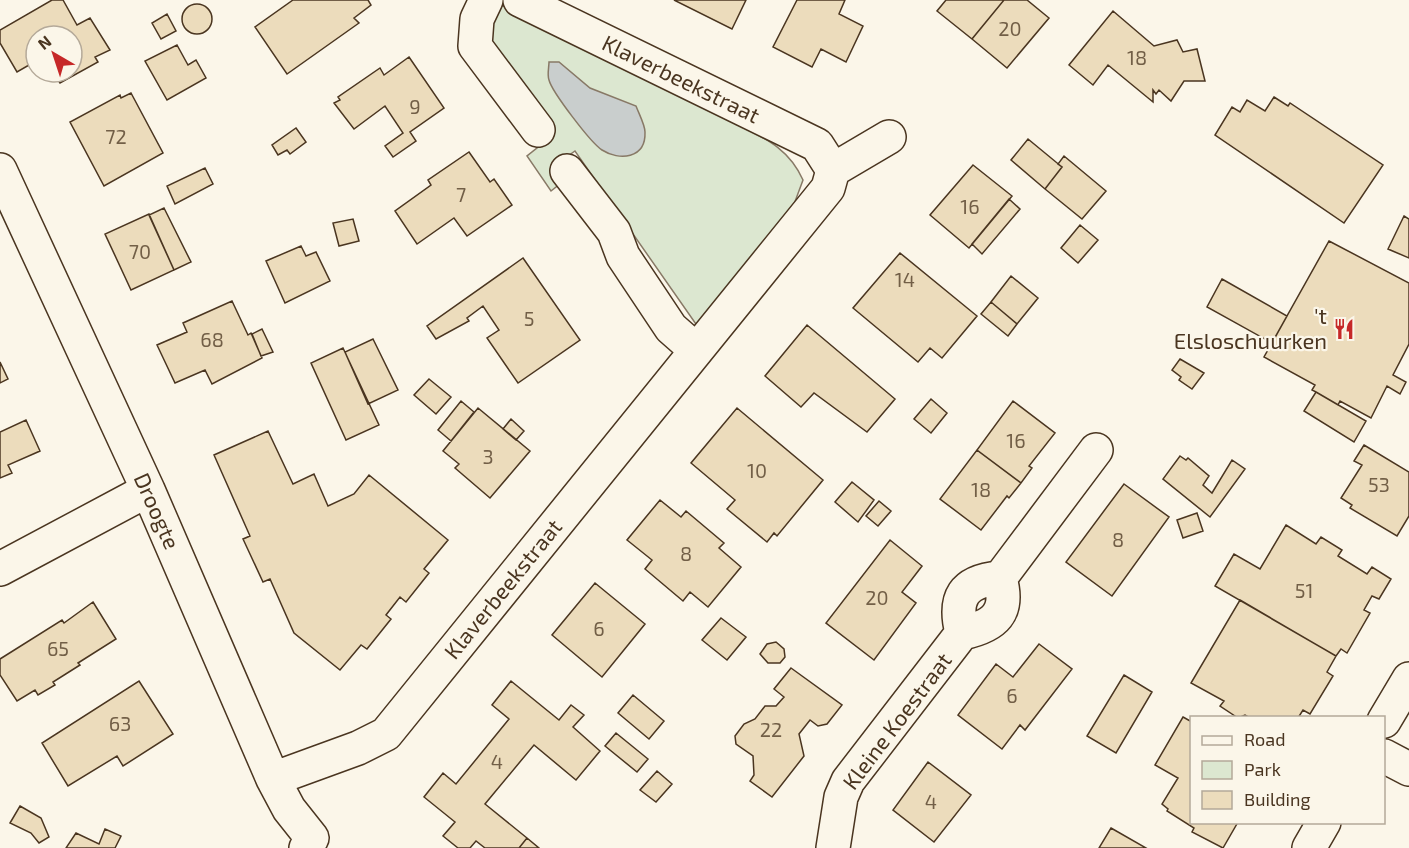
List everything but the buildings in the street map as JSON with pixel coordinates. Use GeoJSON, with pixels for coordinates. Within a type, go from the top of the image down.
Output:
{"type":"FeatureCollection","features":[{"type":"Feature","properties":{"kind":"street"},"geometry":{"type":"LineString","coordinates":[[486,0],[477,19],[475,46],[538,130]]}},
{"type":"Feature","properties":{"kind":"street","name":"Klaverbeekstraat"},"geometry":{"type":"LineString","coordinates":[[273,780],[358,748],[386,734],[828,188],[833,170],[816,145],[520,0]]}},
{"type":"Feature","properties":{"kind":"street"},"geometry":{"type":"LineString","coordinates":[[833,170],[889,137]]}},
{"type":"Feature","properties":{"kind":"street","name":"Droogte"},"geometry":{"type":"LineString","coordinates":[[0,170],[148,490],[273,780],[289,809],[314,845]]}},
{"type":"Feature","properties":{"kind":"street"},"geometry":{"type":"LineString","coordinates":[[567,171],[614,232],[623,256],[671,328],[696,350]]}},
{"type":"Feature","properties":{"kind":"street","name":"Kleine Koestraat"},"geometry":{"type":"LineString","coordinates":[[833,848],[841,797],[848,781],[962,633],[957,613],[960,598],[981,580],[1000,578],[1096,450]]}},
{"type":"Feature","properties":{"kind":"street"},"geometry":{"type":"LineString","coordinates":[[0,569],[148,490]]}},
{"type":"Feature","properties":{"kind":"street"},"geometry":{"type":"LineString","coordinates":[[1385,719],[1409,679]]}},
{"type":"Feature","properties":{"kind":"street"},"geometry":{"type":"LineString","coordinates":[[1385,757],[1409,769]]}},
{"type":"Feature","properties":{"kind":"street"},"geometry":{"type":"LineString","coordinates":[[1309,848],[1323,824]]}},
{"type":"Feature","properties":{"kind":"green space"},"geometry":{"type":"Polygon","coordinates":[[[499,5],[513,9],[761,136],[778,147],[798,170],[803,180],[793,207],[698,327],[575,151],[551,168],[561,183],[551,191],[527,156],[552,136],[490,48],[485,17],[499,5]]]}},
{"type":"Feature","properties":{"kind":"shaded area"},"geometry":{"type":"Polygon","coordinates":[[[549,62],[559,62],[590,88],[636,106],[645,129],[641,148],[630,155],[623,156],[616,156],[602,150],[572,117],[557,95],[548,76],[549,62]]]}},
{"type":"Feature","properties":{"kind":"place","name":"'t Elsloschuurken"},"geometry":{"type":"Point","coordinates":[1344,329]}}]}
